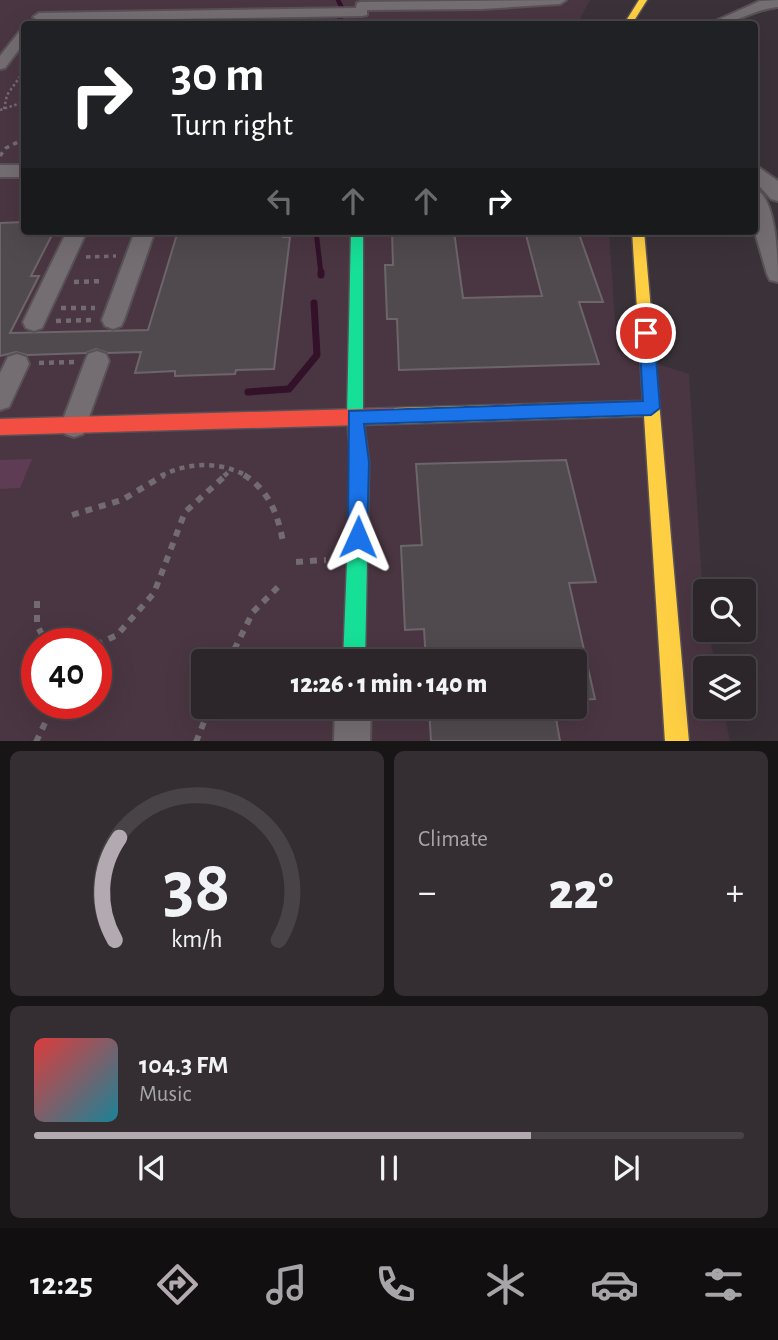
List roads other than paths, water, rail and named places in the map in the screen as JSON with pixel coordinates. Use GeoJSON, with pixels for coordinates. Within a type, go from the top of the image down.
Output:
{"type":"FeatureCollection","features":[{"type":"Feature","properties":{"kind":"street"},"geometry":{"type":"LineString","coordinates":[[36,21],[53,0]]}},
{"type":"Feature","properties":{"kind":"street"},"geometry":{"type":"LineString","coordinates":[[36,21],[180,11],[484,10],[560,0]]}},
{"type":"Feature","properties":{"kind":"street"},"geometry":{"type":"LineString","coordinates":[[630,21],[643,0]]}},
{"type":"Feature","properties":{"kind":"street"},"geometry":{"type":"LineString","coordinates":[[723,21],[764,4],[778,3]]}},
{"type":"Feature","properties":{"kind":"street"},"geometry":{"type":"LineString","coordinates":[[0,65],[21,39]]}},
{"type":"Feature","properties":{"kind":"street"},"geometry":{"type":"LineString","coordinates":[[0,171],[21,171]]}},
{"type":"Feature","properties":{"kind":"street"},"geometry":{"type":"LineString","coordinates":[[758,182],[773,186],[778,195]]}},
{"type":"Feature","properties":{"kind":"street"},"geometry":{"type":"LineString","coordinates":[[758,193],[778,274]]}},
{"type":"Feature","properties":{"kind":"street"},"geometry":{"type":"LineString","coordinates":[[37,315],[75,235]]}},
{"type":"Feature","properties":{"kind":"street"},"geometry":{"type":"LineString","coordinates":[[115,313],[143,235]]}},
{"type":"Feature","properties":{"kind":"street"},"geometry":{"type":"LineString","coordinates":[[354,649],[360,462],[355,417],[357,235]]}},
{"type":"Feature","properties":{"kind":"street"},"geometry":{"type":"LineString","coordinates":[[638,235],[677,741]]}},
{"type":"Feature","properties":{"kind":"street"},"geometry":{"type":"LineString","coordinates":[[74,425],[97,361]]}},
{"type":"Feature","properties":{"kind":"street"},"geometry":{"type":"LineString","coordinates":[[0,399],[17,364]]}},
{"type":"Feature","properties":{"kind":"street"},"geometry":{"type":"LineString","coordinates":[[0,427],[651,408]]}},
{"type":"Feature","properties":{"kind":"street"},"geometry":{"type":"LineString","coordinates":[[352,741],[353,719]]}},
{"type":"Feature","properties":{"kind":"waterway"},"geometry":{"type":"LineString","coordinates":[[338,0],[342,8]]}},
{"type":"Feature","properties":{"kind":"waterway"},"geometry":{"type":"LineString","coordinates":[[338,21],[342,16]]}},
{"type":"Feature","properties":{"kind":"waterway"},"geometry":{"type":"LineString","coordinates":[[316,235],[321,274]]}},
{"type":"Feature","properties":{"kind":"waterway"},"geometry":{"type":"LineString","coordinates":[[248,392],[289,389],[317,355],[314,303]]}}]}
